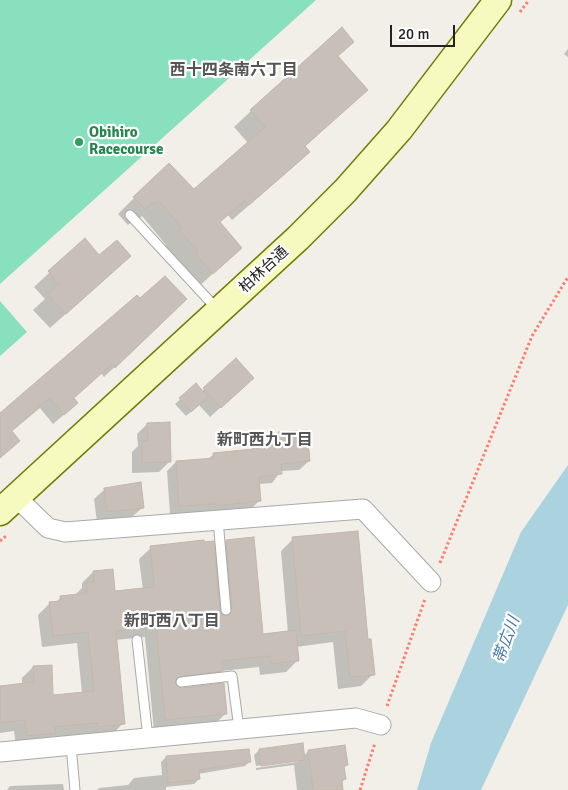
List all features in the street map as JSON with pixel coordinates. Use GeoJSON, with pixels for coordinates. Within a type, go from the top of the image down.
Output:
{"type":"FeatureCollection","features":[{"type":"Feature","properties":{"kind":"street","name":"柏林台通"},"geometry":{"type":"LineString","coordinates":[[8,504],[298,238],[345,191],[399,130],[498,0]]}},
{"type":"Feature","properties":{"kind":"street"},"geometry":{"type":"LineString","coordinates":[[8,504],[48,528],[65,532],[362,509],[431,582]]}},
{"type":"Feature","properties":{"kind":"street"},"geometry":{"type":"LineString","coordinates":[[0,752],[356,718],[381,725]]}},
{"type":"Feature","properties":{"kind":"lane"},"geometry":{"type":"LineString","coordinates":[[130,215],[219,311]]}},
{"type":"Feature","properties":{"kind":"lane"},"geometry":{"type":"LineString","coordinates":[[218,520],[226,610]]}},
{"type":"Feature","properties":{"kind":"lane"},"geometry":{"type":"LineString","coordinates":[[137,640],[148,738]]}},
{"type":"Feature","properties":{"kind":"lane"},"geometry":{"type":"LineString","coordinates":[[180,682],[232,676],[238,729]]}},
{"type":"Feature","properties":{"kind":"lane"},"geometry":{"type":"LineString","coordinates":[[71,745],[74,790]]}},
{"type":"Feature","properties":{"kind":"path"},"geometry":{"type":"LineString","coordinates":[[360,790],[431,582],[532,336],[568,277]]}},
{"type":"Feature","properties":{"kind":"green space","name":"Obihiro Racecourse"},"geometry":{"type":"Polygon","coordinates":[[[0,0],[316,0],[0,284],[0,0]]]}},
{"type":"Feature","properties":{"kind":"green space"},"geometry":{"type":"Polygon","coordinates":[[[0,301],[27,332],[0,356],[0,301]]]}},
{"type":"Feature","properties":{"kind":"water","name":"帯広川"},"geometry":{"type":"Polygon","coordinates":[[[568,465],[568,605],[481,790],[417,790],[431,743],[521,532],[568,465]]]}},
{"type":"Feature","properties":{"kind":"building"},"geometry":{"type":"Polygon","coordinates":[[[342,27],[354,42],[338,56],[368,90],[305,146],[310,152],[249,205],[245,200],[220,222],[242,248],[213,274],[196,254],[198,251],[179,230],[182,228],[159,201],[155,204],[153,202],[145,209],[133,197],[169,163],[194,189],[265,127],[250,110],[342,27]]]}},
{"type":"Feature","properties":{"kind":"building"},"geometry":{"type":"Polygon","coordinates":[[[85,238],[99,255],[117,240],[131,256],[66,314],[48,294],[59,284],[48,271],[85,238]]]}},
{"type":"Feature","properties":{"kind":"building"},"geometry":{"type":"Polygon","coordinates":[[[165,276],[187,299],[115,368],[112,364],[74,398],[78,403],[64,415],[50,399],[43,403],[12,431],[20,441],[0,458],[0,413],[137,295],[140,298],[165,276]]]}},
{"type":"Feature","properties":{"kind":"building"},"geometry":{"type":"Polygon","coordinates":[[[236,358],[254,378],[221,408],[203,388],[236,358]]]}},
{"type":"Feature","properties":{"kind":"building"},"geometry":{"type":"Polygon","coordinates":[[[196,383],[208,397],[191,412],[179,398],[196,383]]]}},
{"type":"Feature","properties":{"kind":"building"},"geometry":{"type":"Polygon","coordinates":[[[170,422],[171,462],[142,463],[142,440],[148,440],[147,423],[170,422]]]}},
{"type":"Feature","properties":{"kind":"building"},"geometry":{"type":"Polygon","coordinates":[[[307,430],[310,461],[281,464],[282,474],[259,477],[261,501],[216,506],[216,504],[179,506],[176,461],[214,458],[213,453],[253,449],[253,445],[279,442],[278,432],[307,430]]]}},
{"type":"Feature","properties":{"kind":"building"},"geometry":{"type":"Polygon","coordinates":[[[141,482],[144,508],[107,512],[104,488],[141,482]]]}},
{"type":"Feature","properties":{"kind":"building"},"geometry":{"type":"Polygon","coordinates":[[[358,531],[368,639],[371,639],[375,675],[350,677],[345,631],[301,636],[292,537],[358,531]]]}},
{"type":"Feature","properties":{"kind":"building"},"geometry":{"type":"Polygon","coordinates":[[[254,537],[263,634],[296,630],[299,661],[271,664],[270,656],[222,661],[223,671],[178,677],[175,683],[181,688],[224,683],[227,714],[165,720],[156,626],[116,631],[125,724],[98,727],[97,723],[55,727],[56,733],[27,736],[25,720],[0,723],[0,686],[34,682],[33,666],[52,665],[53,695],[94,691],[88,632],[53,636],[49,602],[61,601],[60,596],[87,593],[86,583],[94,582],[93,571],[113,569],[115,591],[152,587],[154,585],[150,546],[204,540],[204,542],[214,541],[220,611],[223,615],[227,616],[232,609],[226,540],[254,537]]]}},
{"type":"Feature","properties":{"kind":"building"},"geometry":{"type":"Polygon","coordinates":[[[303,743],[305,760],[261,766],[259,749],[303,743]]]}},
{"type":"Feature","properties":{"kind":"building"},"geometry":{"type":"Polygon","coordinates":[[[345,745],[348,765],[344,766],[346,779],[342,780],[343,790],[313,790],[308,750],[345,745]]]}},
{"type":"Feature","properties":{"kind":"building"},"geometry":{"type":"Polygon","coordinates":[[[249,749],[251,762],[199,770],[200,779],[168,783],[166,756],[249,749]]]}},
{"type":"Feature","properties":{"kind":"place","name":"Obihiro Racecourse"},"geometry":{"type":"Point","coordinates":[79,142]}},
{"type":"Feature","properties":{"kind":"district","name":"西十四条南六丁目"},"geometry":{"type":"Point","coordinates":[234,71]}},
{"type":"Feature","properties":{"kind":"district","name":"新町西九丁目"},"geometry":{"type":"Point","coordinates":[265,441]}},
{"type":"Feature","properties":{"kind":"district","name":"新町西八丁目"},"geometry":{"type":"Point","coordinates":[172,622]}}]}
